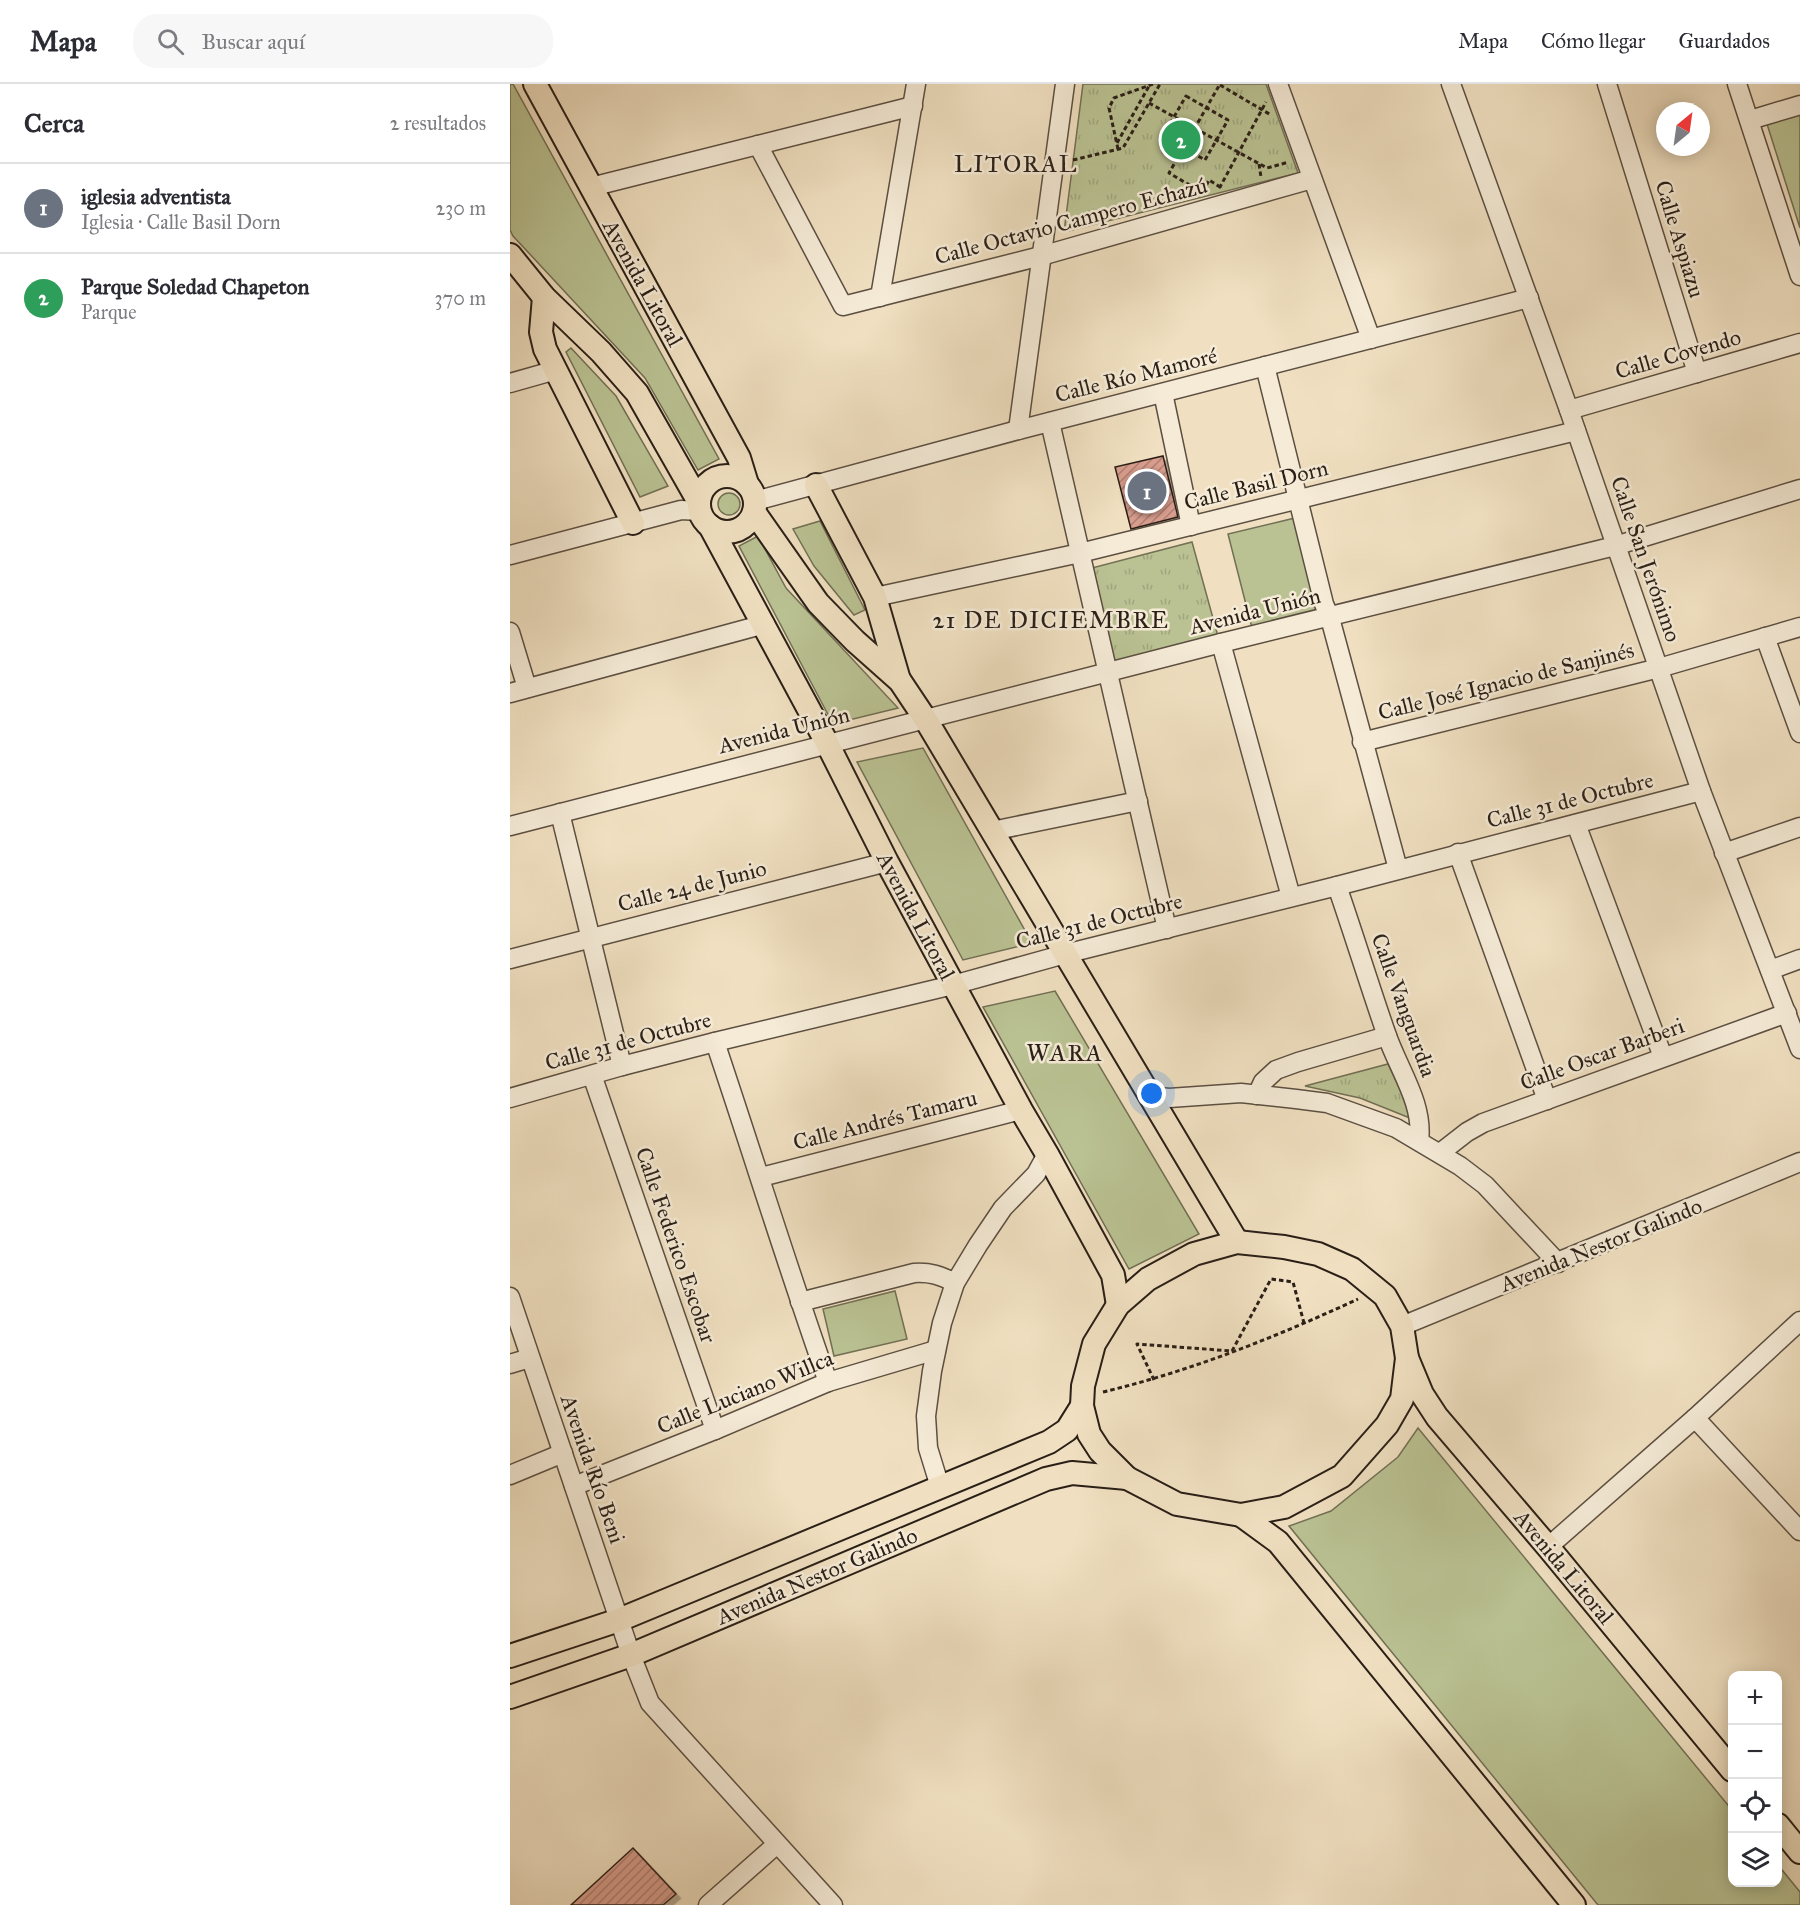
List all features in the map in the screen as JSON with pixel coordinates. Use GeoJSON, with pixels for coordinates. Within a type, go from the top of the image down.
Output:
{"type":"FeatureCollection","features":[{"type":"Feature","properties":{"kind":"main road","name":"Avenida Litoral"},"geometry":{"type":"LineString","coordinates":[[535,84],[739,458],[752,499],[819,603],[900,681],[926,720],[1238,1242]]}},
{"type":"Feature","properties":{"kind":"main road","name":"Avenida Litoral"},"geometry":{"type":"LineString","coordinates":[[510,255],[544,297],[601,352],[637,393],[765,624],[953,985],[1113,1275],[1118,1305]]}},
{"type":"Feature","properties":{"kind":"main road"},"geometry":{"type":"LineString","coordinates":[[544,297],[541,332],[545,349],[633,523]]}},
{"type":"Feature","properties":{"kind":"main road"},"geometry":{"type":"LineString","coordinates":[[730,476],[739,479],[752,499],[745,525],[737,530],[727,532],[718,530],[703,513],[706,486],[713,480],[730,476]]}},
{"type":"Feature","properties":{"kind":"main road"},"geometry":{"type":"LineString","coordinates":[[816,485],[875,597],[900,681]]}},
{"type":"Feature","properties":{"kind":"main road"},"geometry":{"type":"LineString","coordinates":[[1238,1242],[1284,1247],[1318,1254],[1352,1269],[1379,1290],[1385,1296],[1402,1326],[1407,1358],[1402,1399],[1387,1425],[1342,1476],[1284,1507],[1241,1515],[1177,1504],[1126,1478],[1100,1451],[1089,1434],[1083,1401],[1083,1386],[1094,1344],[1118,1305],[1148,1279],[1194,1254],[1238,1242]]}},
{"type":"Feature","properties":{"kind":"main road","name":"Avenida Litoral"},"geometry":{"type":"LineString","coordinates":[[1407,1358],[1422,1394],[1437,1417],[1728,1765]]}},
{"type":"Feature","properties":{"kind":"main road","name":"Avenida Nestor Galindo"},"geometry":{"type":"LineString","coordinates":[[510,1656],[619,1620],[1049,1442],[1067,1430],[1083,1401]]}},
{"type":"Feature","properties":{"kind":"main road","name":"Avenida Nestor Galindo"},"geometry":{"type":"LineString","coordinates":[[510,1696],[631,1655],[1046,1479],[1072,1473],[1126,1478]]}},
{"type":"Feature","properties":{"kind":"main road"},"geometry":{"type":"LineString","coordinates":[[1241,1515],[1278,1542],[1574,1905]]}},
{"type":"Feature","properties":{"kind":"main road"},"geometry":{"type":"LineString","coordinates":[[1782,1829],[1800,1852]]}},
{"type":"Feature","properties":{"kind":"street"},"geometry":{"type":"LineString","coordinates":[[880,297],[916,84]]}},
{"type":"Feature","properties":{"kind":"street"},"geometry":{"type":"LineString","coordinates":[[1018,430],[1065,84]]}},
{"type":"Feature","properties":{"kind":"street","name":"Calle San Jerónimo"},"geometry":{"type":"LineString","coordinates":[[1451,84],[1569,410],[1701,791],[1800,1049]]}},
{"type":"Feature","properties":{"kind":"street","name":"Calle Aspiazu"},"geometry":{"type":"LineString","coordinates":[[1607,84],[1697,373]]}},
{"type":"Feature","properties":{"kind":"street"},"geometry":{"type":"LineString","coordinates":[[1737,84],[1800,276]]}},
{"type":"Feature","properties":{"kind":"street"},"geometry":{"type":"LineString","coordinates":[[1274,90],[1312,178],[1371,339]]}},
{"type":"Feature","properties":{"kind":"street"},"geometry":{"type":"LineString","coordinates":[[1750,120],[1800,105]]}},
{"type":"Feature","properties":{"kind":"street"},"geometry":{"type":"LineString","coordinates":[[591,187],[913,106]]}},
{"type":"Feature","properties":{"kind":"street","name":"Calle Octavio Campero Echazú"},"geometry":{"type":"LineString","coordinates":[[758,145],[843,306],[1041,256],[1312,178]]}},
{"type":"Feature","properties":{"kind":"street","name":"Calle Río Mamoré"},"geometry":{"type":"LineString","coordinates":[[752,499],[816,485],[1018,430],[1529,298]]}},
{"type":"Feature","properties":{"kind":"street","name":"Calle Covendo"},"geometry":{"type":"LineString","coordinates":[[1569,410],[1800,343]]}},
{"type":"Feature","properties":{"kind":"street"},"geometry":{"type":"LineString","coordinates":[[1265,366],[1324,604],[1330,618],[1398,869]]}},
{"type":"Feature","properties":{"kind":"street"},"geometry":{"type":"LineString","coordinates":[[510,383],[556,370]]}},
{"type":"Feature","properties":{"kind":"street"},"geometry":{"type":"LineString","coordinates":[[1163,393],[1191,526]]}},
{"type":"Feature","properties":{"kind":"street"},"geometry":{"type":"LineString","coordinates":[[1050,422],[1167,929]]}},
{"type":"Feature","properties":{"kind":"street","name":"Calle Basil Dorn"},"geometry":{"type":"LineString","coordinates":[[875,597],[1080,553],[1576,431]]}},
{"type":"Feature","properties":{"kind":"street","name":"Avenida Unión"},"geometry":{"type":"LineString","coordinates":[[510,826],[1221,643],[1615,546],[1800,489]]}},
{"type":"Feature","properties":{"kind":"street"},"geometry":{"type":"LineString","coordinates":[[510,555],[681,510],[703,513]]}},
{"type":"Feature","properties":{"kind":"street"},"geometry":{"type":"LineString","coordinates":[[510,632],[518,691],[765,624]]}},
{"type":"Feature","properties":{"kind":"street","name":"Calle José Ignacio de Sanjinés"},"geometry":{"type":"LineString","coordinates":[[1362,742],[1659,668],[1800,627]]}},
{"type":"Feature","properties":{"kind":"street"},"geometry":{"type":"LineString","coordinates":[[1765,637],[1800,733]]}},
{"type":"Feature","properties":{"kind":"street"},"geometry":{"type":"LineString","coordinates":[[1221,643],[1291,897]]}},
{"type":"Feature","properties":{"kind":"street","name":"Calle 31 de Octubre"},"geometry":{"type":"LineString","coordinates":[[510,1098],[715,1042],[953,985],[1065,954],[1701,791]]}},
{"type":"Feature","properties":{"kind":"street"},"geometry":{"type":"LineString","coordinates":[[992,831],[1138,801]]}},
{"type":"Feature","properties":{"kind":"street"},"geometry":{"type":"LineString","coordinates":[[560,813],[592,936],[622,1066]]}},
{"type":"Feature","properties":{"kind":"street"},"geometry":{"type":"LineString","coordinates":[[1576,824],[1663,1057]]}},
{"type":"Feature","properties":{"kind":"street"},"geometry":{"type":"LineString","coordinates":[[1724,853],[1800,826]]}},
{"type":"Feature","properties":{"kind":"street"},"geometry":{"type":"LineString","coordinates":[[1458,853],[1547,1100]]}},
{"type":"Feature","properties":{"kind":"street","name":"Calle 24 de Junio"},"geometry":{"type":"LineString","coordinates":[[510,958],[887,862]]}},
{"type":"Feature","properties":{"kind":"street","name":"Calle Vanguardia"},"geometry":{"type":"LineString","coordinates":[[1337,886],[1387,1036],[1418,1112],[1421,1128],[1419,1141]]}},
{"type":"Feature","properties":{"kind":"street"},"geometry":{"type":"LineString","coordinates":[[1770,970],[1800,959]]}},
{"type":"Feature","properties":{"kind":"street","name":"Calle Oscar Barberi"},"geometry":{"type":"LineString","coordinates":[[1440,1153],[1483,1123],[1786,1013]]}},
{"type":"Feature","properties":{"kind":"street"},"geometry":{"type":"LineString","coordinates":[[1257,1095],[1263,1082],[1276,1070],[1387,1036]]}},
{"type":"Feature","properties":{"kind":"street"},"geometry":{"type":"LineString","coordinates":[[715,1042],[828,1382]]}},
{"type":"Feature","properties":{"kind":"street","name":"Calle Federico Escobar"},"geometry":{"type":"LineString","coordinates":[[592,1076],[715,1430]]}},
{"type":"Feature","properties":{"kind":"street"},"geometry":{"type":"LineString","coordinates":[[1150,1095],[1169,1098],[1241,1093],[1327,1103],[1396,1128],[1440,1153],[1485,1185],[1558,1263]]}},
{"type":"Feature","properties":{"kind":"street","name":"Calle Andrés Tamaru"},"geometry":{"type":"LineString","coordinates":[[761,1177],[1021,1110]]}},
{"type":"Feature","properties":{"kind":"street"},"geometry":{"type":"LineString","coordinates":[[940,1487],[928,1448],[926,1416],[936,1350],[955,1283],[1003,1208],[1036,1174],[1047,1154]]}},
{"type":"Feature","properties":{"kind":"street","name":"Avenida Nestor Galindo"},"geometry":{"type":"LineString","coordinates":[[1402,1326],[1800,1162]]}},
{"type":"Feature","properties":{"kind":"street"},"geometry":{"type":"LineString","coordinates":[[800,1302],[914,1273],[939,1274],[955,1283]]}},
{"type":"Feature","properties":{"kind":"street","name":"Avenida Río Beni"},"geometry":{"type":"LineString","coordinates":[[510,1297],[631,1655],[650,1703],[833,1905]]}},
{"type":"Feature","properties":{"kind":"street"},"geometry":{"type":"LineString","coordinates":[[1548,1547],[1695,1418],[1800,1321]]}},
{"type":"Feature","properties":{"kind":"street","name":"Calle Luciano Willca"},"geometry":{"type":"LineString","coordinates":[[574,1486],[828,1382],[936,1350]]}},
{"type":"Feature","properties":{"kind":"street"},"geometry":{"type":"LineString","coordinates":[[510,1364],[530,1358]]}},
{"type":"Feature","properties":{"kind":"street"},"geometry":{"type":"LineString","coordinates":[[1695,1418],[1800,1532]]}},
{"type":"Feature","properties":{"kind":"street"},"geometry":{"type":"LineString","coordinates":[[510,1474],[563,1453]]}},
{"type":"Feature","properties":{"kind":"street"},"geometry":{"type":"LineString","coordinates":[[708,1905],[777,1844]]}},
{"type":"Feature","properties":{"kind":"path"},"geometry":{"type":"LineString","coordinates":[[1118,149],[1108,108],[1114,98],[1151,84]]}},
{"type":"Feature","properties":{"kind":"path"},"geometry":{"type":"LineString","coordinates":[[1116,143],[1151,84]]}},
{"type":"Feature","properties":{"kind":"path"},"geometry":{"type":"LineString","coordinates":[[1073,160],[1123,148],[1160,84]]}},
{"type":"Feature","properties":{"kind":"path"},"geometry":{"type":"LineString","coordinates":[[1203,192],[1169,173],[1219,84],[1279,119]]}},
{"type":"Feature","properties":{"kind":"path"},"geometry":{"type":"LineString","coordinates":[[1220,187],[1274,90]]}},
{"type":"Feature","properties":{"kind":"path"},"geometry":{"type":"LineString","coordinates":[[1186,96],[1228,120],[1205,160],[1163,136],[1174,117],[1186,96]]}},
{"type":"Feature","properties":{"kind":"path"},"geometry":{"type":"LineString","coordinates":[[1149,103],[1267,168],[1294,160]]}},
{"type":"Feature","properties":{"kind":"path"},"geometry":{"type":"LineString","coordinates":[[1259,164],[1262,182]]}},
{"type":"Feature","properties":{"kind":"path"},"geometry":{"type":"LineString","coordinates":[[1200,197],[1209,180],[1226,191]]}},
{"type":"Feature","properties":{"kind":"path"},"geometry":{"type":"LineString","coordinates":[[1232,1351],[1271,1279],[1293,1282],[1304,1323]]}},
{"type":"Feature","properties":{"kind":"path"},"geometry":{"type":"LineString","coordinates":[[1083,1401],[1154,1380],[1232,1351],[1379,1290]]}},
{"type":"Feature","properties":{"kind":"path"},"geometry":{"type":"LineString","coordinates":[[1154,1380],[1137,1344],[1232,1351]]}},
{"type":"Feature","properties":{"kind":"green space"},"geometry":{"type":"Polygon","coordinates":[[[510,84],[513,84],[719,459],[698,470],[645,378],[513,236],[510,230],[510,84]]]}},
{"type":"Feature","properties":{"kind":"green space"},"geometry":{"type":"Polygon","coordinates":[[[1083,84],[1266,84],[1298,173],[1064,232],[1083,84]]]}},
{"type":"Feature","properties":{"kind":"green space"},"geometry":{"type":"Polygon","coordinates":[[[1800,115],[1800,228],[1767,124],[1800,115]]]}},
{"type":"Feature","properties":{"kind":"green space"},"geometry":{"type":"Polygon","coordinates":[[[571,348],[616,396],[668,486],[640,497],[566,352],[571,348]]]}},
{"type":"Feature","properties":{"kind":"green space"},"geometry":{"type":"Polygon","coordinates":[[[729,493],[737,496],[740,504],[737,512],[729,515],[721,512],[718,504],[721,496],[729,493]]]}},
{"type":"Feature","properties":{"kind":"green space"},"geometry":{"type":"Polygon","coordinates":[[[1295,518],[1319,612],[1252,628],[1228,534],[1295,518]]]}},
{"type":"Feature","properties":{"kind":"green space"},"geometry":{"type":"Polygon","coordinates":[[[820,521],[865,610],[854,615],[814,566],[793,529],[820,521]]]}},
{"type":"Feature","properties":{"kind":"green space"},"geometry":{"type":"Polygon","coordinates":[[[758,536],[786,588],[898,708],[833,724],[739,546],[758,536]]]}},
{"type":"Feature","properties":{"kind":"green space"},"geometry":{"type":"Polygon","coordinates":[[[1192,542],[1219,640],[1115,668],[1088,569],[1192,542]]]}},
{"type":"Feature","properties":{"kind":"green space"},"geometry":{"type":"Polygon","coordinates":[[[923,748],[1032,943],[963,960],[857,762],[923,748]]]}},
{"type":"Feature","properties":{"kind":"green space"},"geometry":{"type":"Polygon","coordinates":[[[1055,991],[1199,1234],[1129,1269],[983,1007],[1055,991]]]}},
{"type":"Feature","properties":{"kind":"green space"},"geometry":{"type":"Polygon","coordinates":[[[1388,1064],[1415,1120],[1360,1098],[1305,1086],[1388,1064]]]}},
{"type":"Feature","properties":{"kind":"green space"},"geometry":{"type":"Polygon","coordinates":[[[895,1291],[907,1339],[834,1356],[823,1309],[895,1291]]]}},
{"type":"Feature","properties":{"kind":"green space"},"geometry":{"type":"Polygon","coordinates":[[[1418,1428],[1728,1805],[1728,1887],[1782,1887],[1782,1870],[1800,1892],[1800,1905],[1598,1905],[1289,1526],[1331,1511],[1398,1457],[1418,1428]]]}},
{"type":"Feature","properties":{"kind":"building"},"geometry":{"type":"Polygon","coordinates":[[[1163,456],[1178,517],[1131,529],[1115,467],[1163,456]]]}},
{"type":"Feature","properties":{"kind":"building"},"geometry":{"type":"Polygon","coordinates":[[[633,1848],[676,1894],[663,1905],[571,1905],[633,1848]]]}},
{"type":"Feature","properties":{"kind":"place","name":"Parque Soledad Chapeton"},"geometry":{"type":"Point","coordinates":[1181,140]}},
{"type":"Feature","properties":{"kind":"place","name":"iglesia adventista"},"geometry":{"type":"Point","coordinates":[1147,491]}},
{"type":"Feature","properties":{"kind":"district","name":"LITORAL"},"geometry":{"type":"Point","coordinates":[1016,164]}},
{"type":"Feature","properties":{"kind":"district","name":"21 DE DICIEMBRE"},"geometry":{"type":"Point","coordinates":[1051,620]}},
{"type":"Feature","properties":{"kind":"district","name":"WARA"},"geometry":{"type":"Point","coordinates":[1065,1053]}}]}
